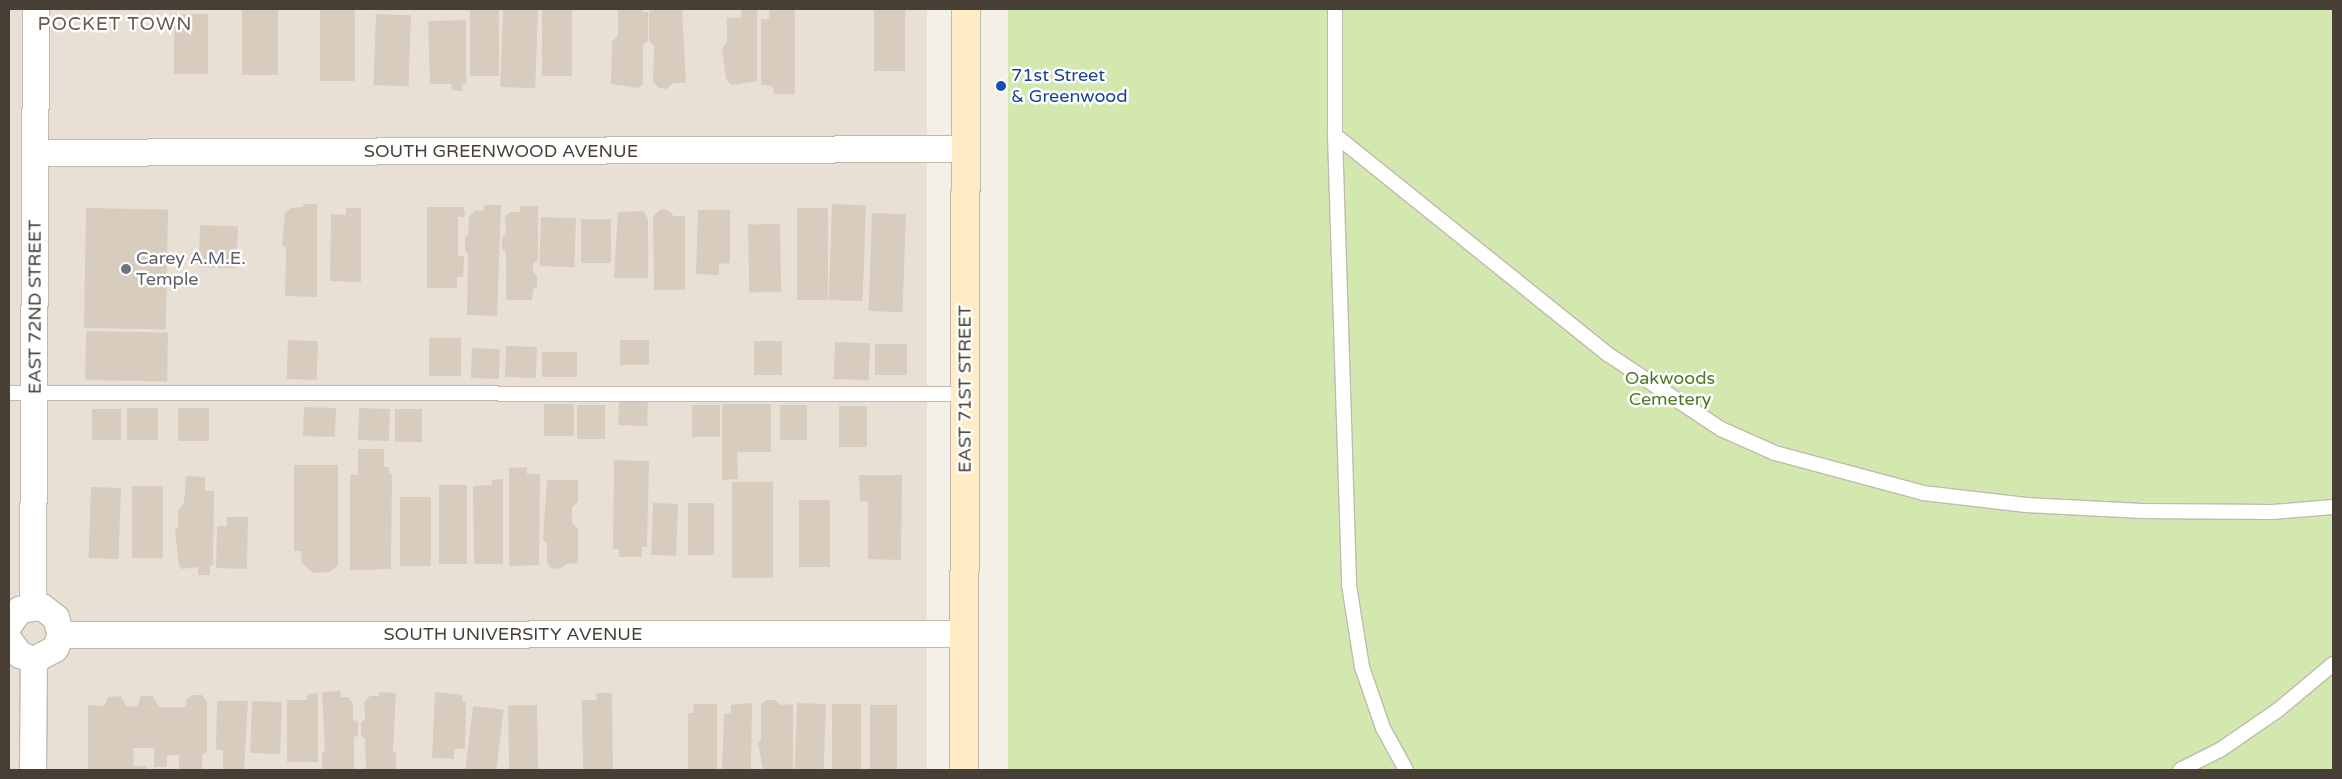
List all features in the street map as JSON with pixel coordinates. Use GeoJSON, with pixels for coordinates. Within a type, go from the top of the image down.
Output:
{"type":"FeatureCollection","features":[{"type":"Feature","properties":{"kind":"main road","name":"EAST 71ST STREET"},"geometry":{"type":"LineString","coordinates":[[964,770],[966,9]]}},
{"type":"Feature","properties":{"kind":"street","name":"EAST 72ND STREET"},"geometry":{"type":"LineString","coordinates":[[33,606],[36,9]]}},
{"type":"Feature","properties":{"kind":"street","name":"SOUTH GREENWOOD AVENUE"},"geometry":{"type":"LineString","coordinates":[[36,153],[966,149]]}},
{"type":"Feature","properties":{"kind":"street"},"geometry":{"type":"LineString","coordinates":[[9,625],[20,610],[33,606],[50,611],[60,626],[61,634],[55,649],[34,660],[20,655],[9,640]]}},
{"type":"Feature","properties":{"kind":"street","name":"SOUTH UNIVERSITY AVENUE"},"geometry":{"type":"LineString","coordinates":[[61,634],[965,634]]}},
{"type":"Feature","properties":{"kind":"street"},"geometry":{"type":"LineString","coordinates":[[33,770],[34,660]]}},
{"type":"Feature","properties":{"kind":"lane"},"geometry":{"type":"LineString","coordinates":[[1336,9],[1334,136],[1349,585],[1362,667],[1383,728],[1406,770]]}},
{"type":"Feature","properties":{"kind":"lane"},"geometry":{"type":"LineString","coordinates":[[1334,136],[1608,355],[1720,429],[1775,453],[1923,493],[2026,505],[2142,511],[2273,512],[2333,507]]}},
{"type":"Feature","properties":{"kind":"lane"},"geometry":{"type":"LineString","coordinates":[[9,393],[965,394]]}},
{"type":"Feature","properties":{"kind":"lane"},"geometry":{"type":"LineString","coordinates":[[2180,770],[2220,750],[2278,710],[2333,664]]}},
{"type":"Feature","properties":{"kind":"shaded area"},"geometry":{"type":"Polygon","coordinates":[[[9,9],[927,9],[927,770],[9,770],[9,9]]]}},
{"type":"Feature","properties":{"kind":"green space","name":"Oakwoods Cemetery"},"geometry":{"type":"Polygon","coordinates":[[[1008,9],[2333,9],[2333,770],[1008,770],[1008,9]]]}},
{"type":"Feature","properties":{"kind":"building"},"geometry":{"type":"Polygon","coordinates":[[[242,9],[278,9],[278,75],[242,75],[242,9]]]}},
{"type":"Feature","properties":{"kind":"building"},"geometry":{"type":"Polygon","coordinates":[[[320,9],[355,9],[355,81],[320,81],[320,9]]]}},
{"type":"Feature","properties":{"kind":"building"},"geometry":{"type":"Polygon","coordinates":[[[470,9],[499,9],[499,76],[470,76],[470,9]]]}},
{"type":"Feature","properties":{"kind":"building"},"geometry":{"type":"Polygon","coordinates":[[[503,9],[538,10],[535,88],[500,87],[503,9]]]}},
{"type":"Feature","properties":{"kind":"building"},"geometry":{"type":"Polygon","coordinates":[[[542,9],[572,9],[572,76],[542,76],[542,9]]]}},
{"type":"Feature","properties":{"kind":"building"},"geometry":{"type":"Polygon","coordinates":[[[618,9],[643,9],[643,12],[648,12],[648,41],[643,45],[643,84],[639,88],[611,84],[612,42],[618,35],[618,9]]]}},
{"type":"Feature","properties":{"kind":"building"},"geometry":{"type":"Polygon","coordinates":[[[682,9],[686,83],[673,83],[667,89],[659,88],[653,82],[654,46],[649,41],[649,11],[682,9]]]}},
{"type":"Feature","properties":{"kind":"building"},"geometry":{"type":"Polygon","coordinates":[[[741,9],[757,9],[757,81],[732,85],[726,79],[722,48],[727,42],[727,18],[741,18],[741,9]]]}},
{"type":"Feature","properties":{"kind":"building"},"geometry":{"type":"Polygon","coordinates":[[[769,9],[795,9],[795,94],[774,94],[773,86],[761,85],[761,19],[769,19],[769,9]]]}},
{"type":"Feature","properties":{"kind":"building"},"geometry":{"type":"Polygon","coordinates":[[[874,9],[905,9],[905,71],[874,71],[874,9]]]}},
{"type":"Feature","properties":{"kind":"building"},"geometry":{"type":"Polygon","coordinates":[[[174,14],[208,14],[208,74],[174,74],[174,14]]]}},
{"type":"Feature","properties":{"kind":"building"},"geometry":{"type":"Polygon","coordinates":[[[376,14],[411,15],[409,86],[374,85],[376,14]]]}},
{"type":"Feature","properties":{"kind":"building"},"geometry":{"type":"Polygon","coordinates":[[[466,20],[466,84],[462,84],[463,91],[452,90],[451,84],[430,84],[428,21],[466,20]]]}},
{"type":"Feature","properties":{"kind":"building"},"geometry":{"type":"Polygon","coordinates":[[[303,204],[317,204],[317,297],[285,296],[286,249],[282,244],[285,213],[291,208],[303,207],[303,204]]]}},
{"type":"Feature","properties":{"kind":"building"},"geometry":{"type":"Polygon","coordinates":[[[832,204],[866,205],[863,301],[829,300],[832,204]]]}},
{"type":"Feature","properties":{"kind":"building"},"geometry":{"type":"Polygon","coordinates":[[[484,205],[501,205],[497,316],[467,315],[468,254],[465,251],[465,238],[468,234],[469,217],[475,210],[484,211],[484,205]]]}},
{"type":"Feature","properties":{"kind":"building"},"geometry":{"type":"Polygon","coordinates":[[[520,206],[538,206],[538,260],[533,264],[533,272],[537,275],[537,286],[533,290],[532,300],[506,300],[506,252],[502,249],[502,238],[506,234],[505,217],[510,212],[520,212],[520,206]]]}},
{"type":"Feature","properties":{"kind":"building"},"geometry":{"type":"Polygon","coordinates":[[[427,207],[464,207],[465,217],[458,217],[458,256],[464,256],[463,277],[457,277],[457,288],[427,288],[427,207]]]}},
{"type":"Feature","properties":{"kind":"building","name":"Carey A.M.E. Temple"},"geometry":{"type":"Polygon","coordinates":[[[86,208],[168,209],[166,329],[84,328],[86,208]]]}},
{"type":"Feature","properties":{"kind":"building"},"geometry":{"type":"Polygon","coordinates":[[[346,208],[361,208],[361,282],[330,281],[331,214],[346,215],[346,208]]]}},
{"type":"Feature","properties":{"kind":"building"},"geometry":{"type":"Polygon","coordinates":[[[797,208],[828,208],[828,300],[797,300],[797,208]]]}},
{"type":"Feature","properties":{"kind":"building"},"geometry":{"type":"Polygon","coordinates":[[[666,209],[674,216],[685,216],[685,290],[654,290],[653,217],[659,210],[666,209]]]}},
{"type":"Feature","properties":{"kind":"building"},"geometry":{"type":"Polygon","coordinates":[[[698,210],[730,210],[730,263],[719,264],[719,275],[696,274],[698,210]]]}},
{"type":"Feature","properties":{"kind":"building"},"geometry":{"type":"Polygon","coordinates":[[[643,211],[648,219],[648,278],[614,278],[618,212],[643,211]]]}},
{"type":"Feature","properties":{"kind":"building"},"geometry":{"type":"Polygon","coordinates":[[[872,213],[906,214],[903,312],[869,311],[872,213]]]}},
{"type":"Feature","properties":{"kind":"building"},"geometry":{"type":"Polygon","coordinates":[[[541,217],[576,218],[574,267],[539,266],[541,217]]]}},
{"type":"Feature","properties":{"kind":"building"},"geometry":{"type":"Polygon","coordinates":[[[581,219],[611,219],[611,263],[581,263],[581,219]]]}},
{"type":"Feature","properties":{"kind":"building"},"geometry":{"type":"Polygon","coordinates":[[[780,224],[781,292],[749,293],[748,225],[780,224]]]}},
{"type":"Feature","properties":{"kind":"building"},"geometry":{"type":"Polygon","coordinates":[[[200,225],[238,226],[237,268],[199,267],[200,225]]]}},
{"type":"Feature","properties":{"kind":"building"},"geometry":{"type":"Polygon","coordinates":[[[86,331],[168,332],[167,381],[85,380],[86,331]]]}},
{"type":"Feature","properties":{"kind":"building"},"geometry":{"type":"Polygon","coordinates":[[[429,338],[461,338],[461,376],[429,376],[429,338]]]}},
{"type":"Feature","properties":{"kind":"building"},"geometry":{"type":"Polygon","coordinates":[[[288,340],[318,341],[317,380],[287,379],[288,340]]]}},
{"type":"Feature","properties":{"kind":"building"},"geometry":{"type":"Polygon","coordinates":[[[620,340],[649,340],[649,365],[620,365],[620,340]]]}},
{"type":"Feature","properties":{"kind":"building"},"geometry":{"type":"Polygon","coordinates":[[[754,341],[782,341],[782,375],[754,375],[754,341]]]}},
{"type":"Feature","properties":{"kind":"building"},"geometry":{"type":"Polygon","coordinates":[[[835,342],[870,343],[869,380],[834,379],[835,342]]]}},
{"type":"Feature","properties":{"kind":"building"},"geometry":{"type":"Polygon","coordinates":[[[875,344],[907,344],[907,375],[875,375],[875,344]]]}},
{"type":"Feature","properties":{"kind":"building"},"geometry":{"type":"Polygon","coordinates":[[[506,346],[537,347],[536,378],[505,377],[506,346]]]}},
{"type":"Feature","properties":{"kind":"building"},"geometry":{"type":"Polygon","coordinates":[[[472,348],[500,349],[499,379],[471,378],[472,348]]]}},
{"type":"Feature","properties":{"kind":"building"},"geometry":{"type":"Polygon","coordinates":[[[542,352],[577,352],[577,377],[542,377],[542,352]]]}},
{"type":"Feature","properties":{"kind":"building"},"geometry":{"type":"Polygon","coordinates":[[[619,400],[648,401],[647,426],[618,425],[619,400]]]}},
{"type":"Feature","properties":{"kind":"building"},"geometry":{"type":"Polygon","coordinates":[[[544,404],[574,404],[574,436],[544,436],[544,404]]]}},
{"type":"Feature","properties":{"kind":"building"},"geometry":{"type":"Polygon","coordinates":[[[722,404],[771,404],[771,452],[737,452],[738,479],[722,480],[722,404]]]}},
{"type":"Feature","properties":{"kind":"building"},"geometry":{"type":"Polygon","coordinates":[[[577,405],[605,405],[605,439],[577,439],[577,405]]]}},
{"type":"Feature","properties":{"kind":"building"},"geometry":{"type":"Polygon","coordinates":[[[692,405],[720,405],[720,437],[692,437],[692,405]]]}},
{"type":"Feature","properties":{"kind":"building"},"geometry":{"type":"Polygon","coordinates":[[[780,405],[807,405],[807,440],[780,440],[780,405]]]}},
{"type":"Feature","properties":{"kind":"building"},"geometry":{"type":"Polygon","coordinates":[[[839,406],[867,406],[867,447],[839,447],[839,406]]]}},
{"type":"Feature","properties":{"kind":"building"},"geometry":{"type":"Polygon","coordinates":[[[304,407],[336,408],[335,437],[303,436],[304,407]]]}},
{"type":"Feature","properties":{"kind":"building"},"geometry":{"type":"Polygon","coordinates":[[[127,408],[158,408],[158,440],[127,440],[127,408]]]}},
{"type":"Feature","properties":{"kind":"building"},"geometry":{"type":"Polygon","coordinates":[[[178,408],[209,408],[209,441],[178,441],[178,408]]]}},
{"type":"Feature","properties":{"kind":"building"},"geometry":{"type":"Polygon","coordinates":[[[359,408],[390,409],[389,441],[358,440],[359,408]]]}},
{"type":"Feature","properties":{"kind":"building"},"geometry":{"type":"Polygon","coordinates":[[[92,409],[121,409],[121,440],[92,440],[92,409]]]}},
{"type":"Feature","properties":{"kind":"building"},"geometry":{"type":"Polygon","coordinates":[[[395,409],[422,409],[422,442],[395,442],[395,409]]]}},
{"type":"Feature","properties":{"kind":"building"},"geometry":{"type":"Polygon","coordinates":[[[358,449],[384,449],[384,467],[389,467],[389,474],[392,474],[391,569],[350,570],[350,475],[358,475],[358,449]]]}},
{"type":"Feature","properties":{"kind":"building"},"geometry":{"type":"Polygon","coordinates":[[[614,460],[649,461],[647,547],[642,547],[642,557],[619,557],[619,549],[613,549],[614,460]]]}},
{"type":"Feature","properties":{"kind":"building"},"geometry":{"type":"Polygon","coordinates":[[[294,465],[338,465],[338,565],[330,572],[313,573],[302,563],[301,551],[294,551],[294,465]]]}},
{"type":"Feature","properties":{"kind":"building"},"geometry":{"type":"Polygon","coordinates":[[[527,467],[527,474],[540,474],[539,565],[509,566],[509,468],[527,467]]]}},
{"type":"Feature","properties":{"kind":"building"},"geometry":{"type":"Polygon","coordinates":[[[859,475],[902,475],[901,560],[868,559],[868,501],[860,501],[859,475]]]}},
{"type":"Feature","properties":{"kind":"building"},"geometry":{"type":"Polygon","coordinates":[[[186,476],[205,477],[205,491],[214,491],[213,565],[210,565],[210,575],[198,575],[198,567],[182,569],[179,566],[175,531],[178,527],[178,511],[184,502],[186,476]]]}},
{"type":"Feature","properties":{"kind":"building"},"geometry":{"type":"Polygon","coordinates":[[[503,479],[503,564],[474,564],[473,486],[492,485],[492,480],[503,479]]]}},
{"type":"Feature","properties":{"kind":"building"},"geometry":{"type":"Polygon","coordinates":[[[547,480],[578,480],[578,502],[572,507],[572,523],[578,529],[578,563],[552,569],[547,563],[547,544],[543,539],[547,480]]]}},
{"type":"Feature","properties":{"kind":"building"},"geometry":{"type":"Polygon","coordinates":[[[732,482],[773,482],[773,578],[732,578],[732,482]]]}},
{"type":"Feature","properties":{"kind":"building"},"geometry":{"type":"Polygon","coordinates":[[[439,485],[467,485],[467,564],[439,564],[439,485]]]}},
{"type":"Feature","properties":{"kind":"building"},"geometry":{"type":"Polygon","coordinates":[[[132,486],[163,486],[163,558],[132,558],[132,486]]]}},
{"type":"Feature","properties":{"kind":"building"},"geometry":{"type":"Polygon","coordinates":[[[91,487],[121,488],[119,559],[89,558],[91,487]]]}},
{"type":"Feature","properties":{"kind":"building"},"geometry":{"type":"Polygon","coordinates":[[[400,497],[431,497],[431,566],[400,566],[400,497]]]}},
{"type":"Feature","properties":{"kind":"building"},"geometry":{"type":"Polygon","coordinates":[[[799,500],[830,500],[830,567],[799,567],[799,500]]]}},
{"type":"Feature","properties":{"kind":"building"},"geometry":{"type":"Polygon","coordinates":[[[653,503],[678,504],[676,556],[651,555],[653,503]]]}},
{"type":"Feature","properties":{"kind":"building"},"geometry":{"type":"Polygon","coordinates":[[[688,503],[714,503],[714,555],[688,555],[688,503]]]}},
{"type":"Feature","properties":{"kind":"building"},"geometry":{"type":"Polygon","coordinates":[[[227,517],[248,517],[247,569],[216,568],[217,526],[227,526],[227,517]]]}},
{"type":"Feature","properties":{"kind":"building"},"geometry":{"type":"Polygon","coordinates":[[[341,691],[340,697],[348,697],[353,703],[353,719],[358,722],[358,735],[354,738],[354,770],[322,770],[322,753],[325,750],[322,692],[341,691]]]}},
{"type":"Feature","properties":{"kind":"building"},"geometry":{"type":"Polygon","coordinates":[[[379,692],[396,693],[393,751],[396,754],[396,770],[366,770],[365,739],[361,735],[361,723],[365,719],[364,702],[370,696],[379,696],[379,692]]]}},
{"type":"Feature","properties":{"kind":"building"},"geometry":{"type":"Polygon","coordinates":[[[435,692],[463,695],[462,701],[466,701],[465,749],[454,749],[454,759],[432,758],[435,692]]]}},
{"type":"Feature","properties":{"kind":"building"},"geometry":{"type":"Polygon","coordinates":[[[318,693],[318,762],[287,762],[287,700],[307,700],[307,694],[318,693]]]}},
{"type":"Feature","properties":{"kind":"building"},"geometry":{"type":"Polygon","coordinates":[[[596,693],[612,693],[613,770],[583,770],[582,700],[597,700],[596,693]]]}},
{"type":"Feature","properties":{"kind":"building"},"geometry":{"type":"Polygon","coordinates":[[[191,695],[202,695],[207,701],[207,751],[202,755],[202,770],[179,770],[179,755],[167,755],[167,767],[154,767],[154,748],[133,748],[134,766],[146,766],[146,770],[88,770],[88,705],[104,706],[108,697],[121,696],[126,706],[137,707],[141,696],[153,696],[159,707],[186,707],[186,700],[191,695]]]}},
{"type":"Feature","properties":{"kind":"building"},"geometry":{"type":"Polygon","coordinates":[[[766,700],[776,700],[780,705],[793,704],[793,770],[763,770],[758,743],[761,740],[761,705],[766,700]]]}},
{"type":"Feature","properties":{"kind":"building"},"geometry":{"type":"Polygon","coordinates":[[[217,701],[248,701],[244,770],[223,770],[223,750],[216,750],[217,701]]]}},
{"type":"Feature","properties":{"kind":"building"},"geometry":{"type":"Polygon","coordinates":[[[252,701],[282,702],[280,754],[250,753],[252,701]]]}},
{"type":"Feature","properties":{"kind":"building"},"geometry":{"type":"Polygon","coordinates":[[[752,703],[751,770],[722,770],[724,714],[731,713],[731,705],[752,703]]]}},
{"type":"Feature","properties":{"kind":"building"},"geometry":{"type":"Polygon","coordinates":[[[797,703],[826,704],[824,770],[795,770],[797,703]]]}},
{"type":"Feature","properties":{"kind":"building"},"geometry":{"type":"Polygon","coordinates":[[[694,704],[717,704],[717,770],[688,770],[688,713],[693,713],[694,704]]]}},
{"type":"Feature","properties":{"kind":"building"},"geometry":{"type":"Polygon","coordinates":[[[832,704],[861,704],[861,770],[832,770],[832,704]]]}},
{"type":"Feature","properties":{"kind":"building"},"geometry":{"type":"Polygon","coordinates":[[[537,705],[538,770],[509,770],[508,706],[537,705]]]}},
{"type":"Feature","properties":{"kind":"building"},"geometry":{"type":"Polygon","coordinates":[[[870,705],[897,705],[897,770],[870,770],[870,705]]]}},
{"type":"Feature","properties":{"kind":"building"},"geometry":{"type":"Polygon","coordinates":[[[473,706],[504,710],[496,770],[465,770],[473,706]]]}},
{"type":"Feature","properties":{"kind":"place","name":"71st Street & Greenwood"},"geometry":{"type":"Point","coordinates":[1001,86]}},
{"type":"Feature","properties":{"kind":"place","name":"Carey A.M.E. Temple"},"geometry":{"type":"Point","coordinates":[126,269]}},
{"type":"Feature","properties":{"kind":"district","name":"POCKET TOWN"},"geometry":{"type":"Point","coordinates":[115,25]}}]}
